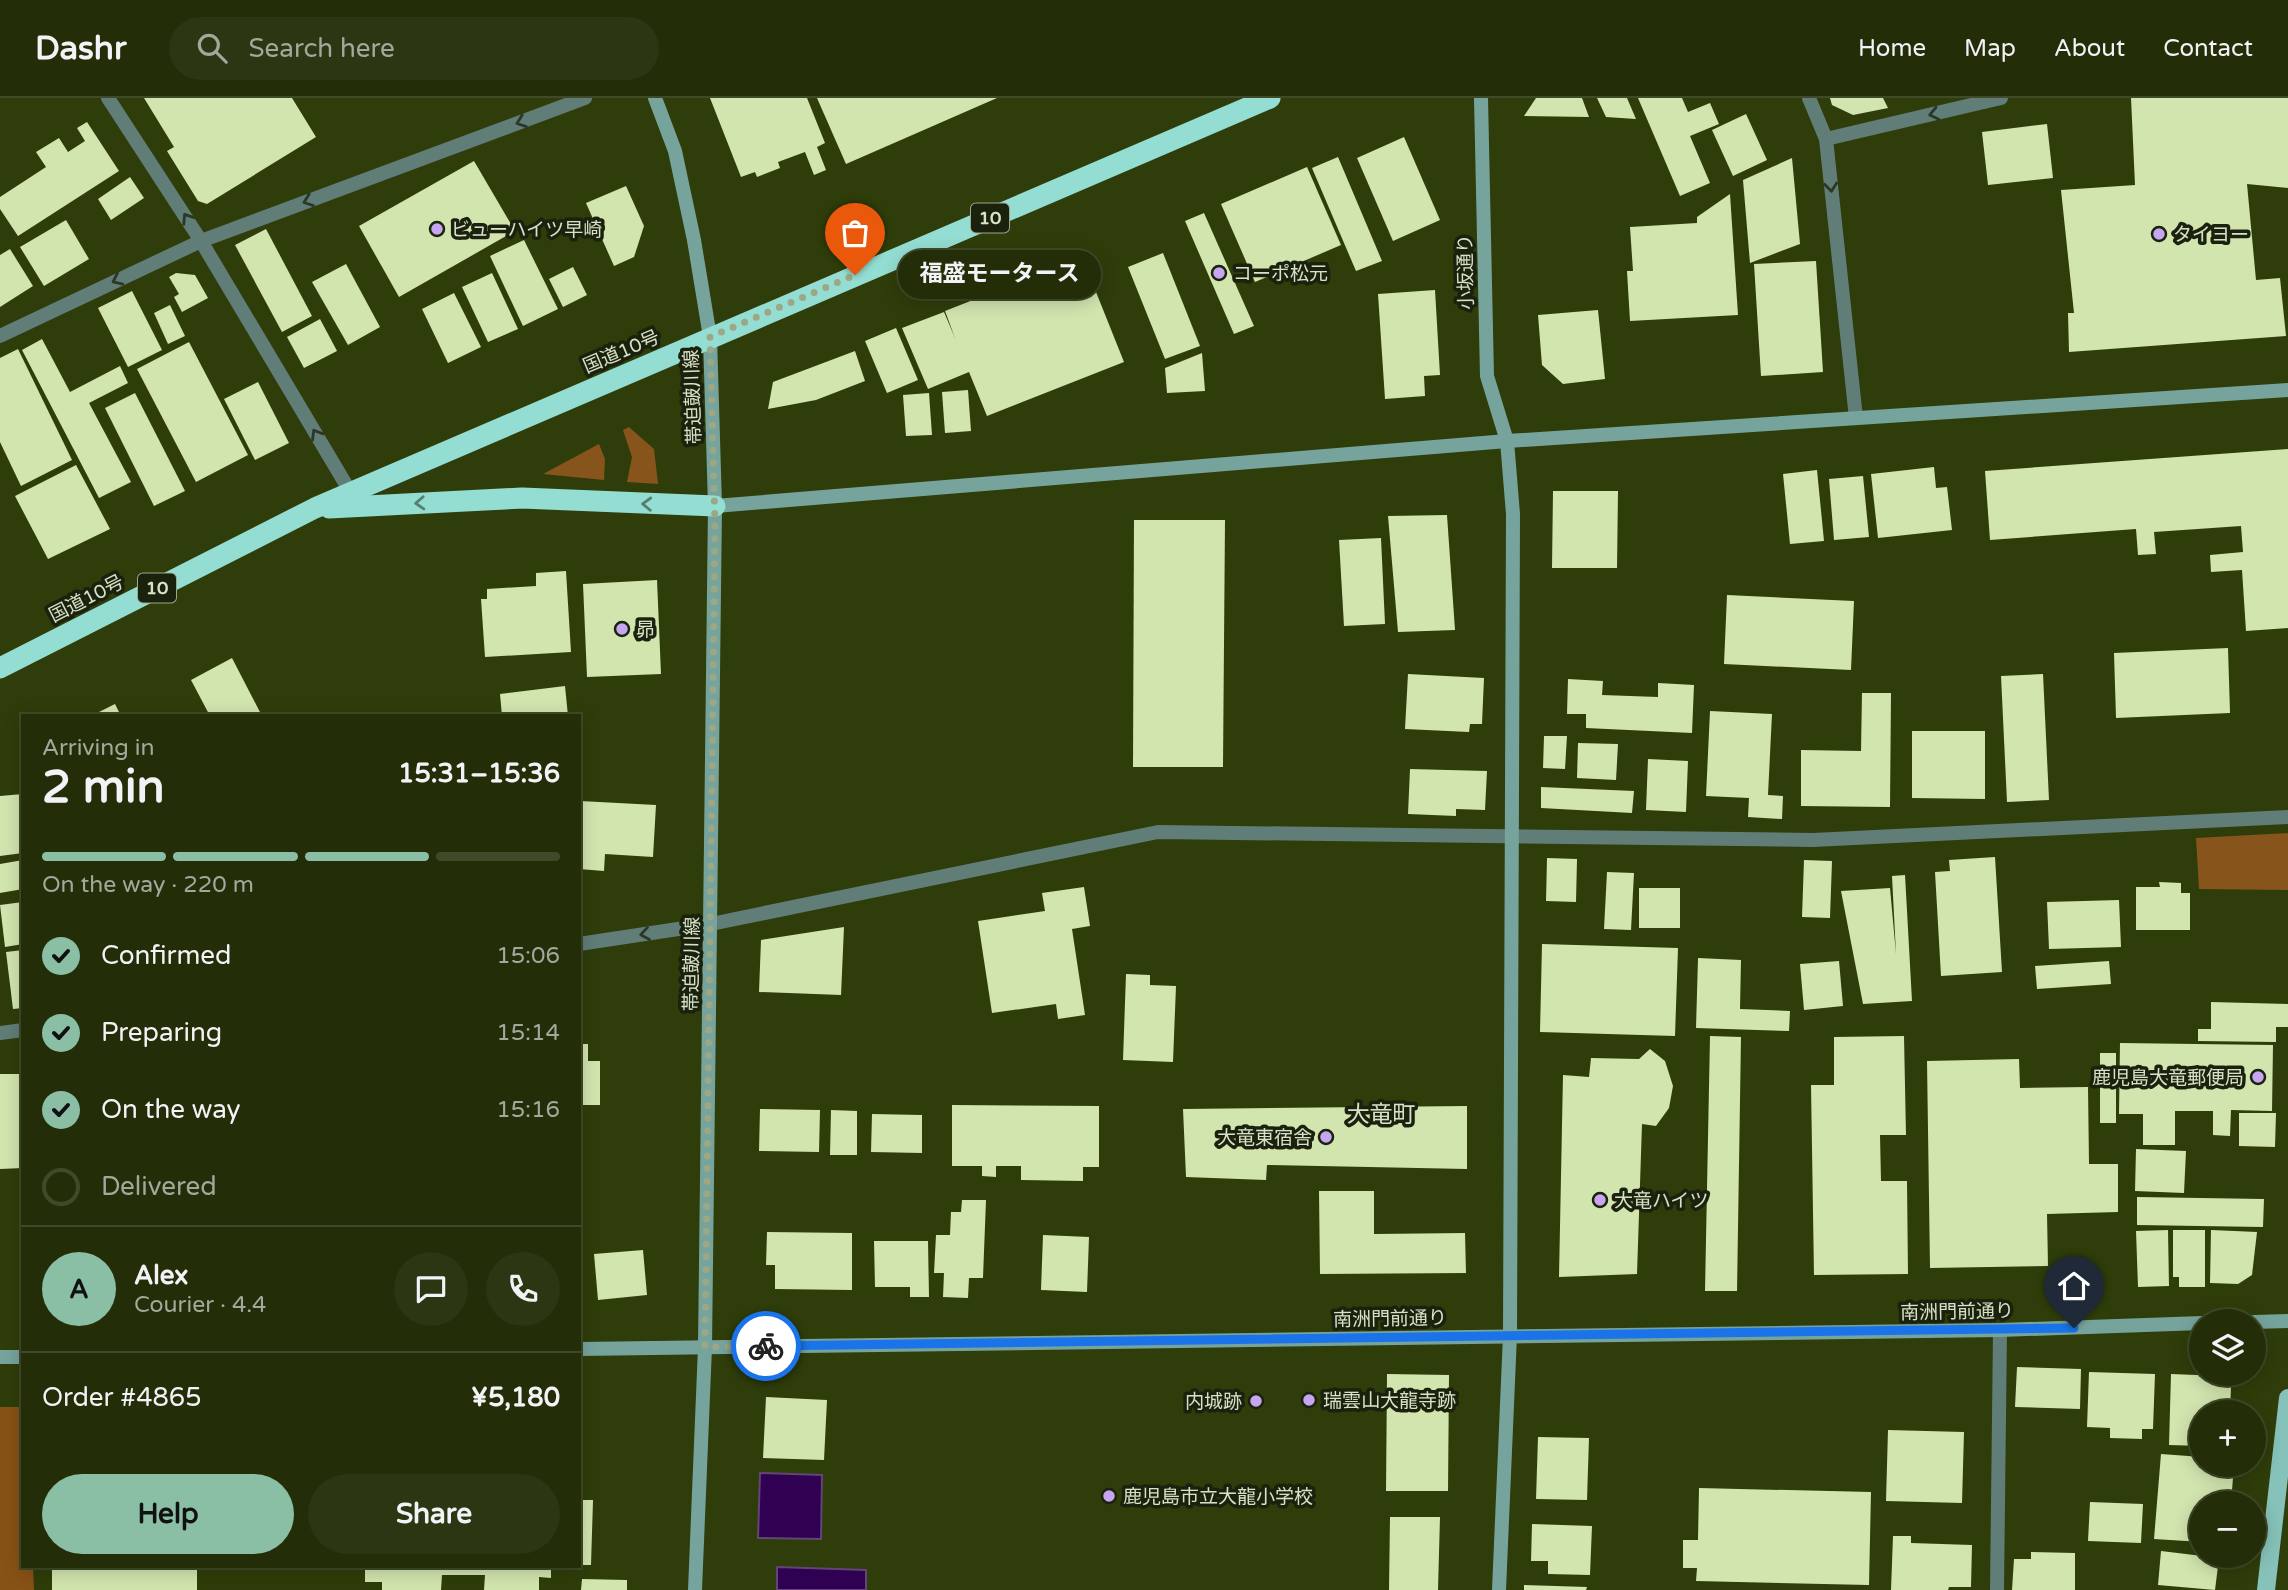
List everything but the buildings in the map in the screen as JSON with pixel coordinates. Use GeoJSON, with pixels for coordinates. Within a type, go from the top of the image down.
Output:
{"type":"FeatureCollection","features":[{"type":"Feature","properties":{"kind":"highway","name":"国道10号"},"geometry":{"type":"LineString","coordinates":[[0,668],[315,509],[1270,98]]}},
{"type":"Feature","properties":{"kind":"highway"},"geometry":{"type":"LineString","coordinates":[[315,509],[522,498],[715,506]]}},
{"type":"Feature","properties":{"kind":"main road"},"geometry":{"type":"LineString","coordinates":[[2266,1590],[2288,1398]]}},
{"type":"Feature","properties":{"kind":"street"},"geometry":{"type":"LineString","coordinates":[[108,98],[201,241],[351,493]]}},
{"type":"Feature","properties":{"kind":"street"},"geometry":{"type":"LineString","coordinates":[[0,336],[201,241],[585,98]]}},
{"type":"Feature","properties":{"kind":"street","name":"帯迫皷川線"},"geometry":{"type":"LineString","coordinates":[[655,98],[675,151],[694,240],[710,337],[715,506],[705,1347],[695,1590]]}},
{"type":"Feature","properties":{"kind":"street","name":"小坂通り"},"geometry":{"type":"LineString","coordinates":[[1481,98],[1487,376],[1507,441],[1513,514],[1510,1335],[1499,1590]]}},
{"type":"Feature","properties":{"kind":"street"},"geometry":{"type":"LineString","coordinates":[[1809,98],[1826,139],[1856,418]]}},
{"type":"Feature","properties":{"kind":"street"},"geometry":{"type":"LineString","coordinates":[[1826,139],[2001,98]]}},
{"type":"Feature","properties":{"kind":"street"},"geometry":{"type":"LineString","coordinates":[[715,506],[1507,441],[2288,390]]}},
{"type":"Feature","properties":{"kind":"street"},"geometry":{"type":"LineString","coordinates":[[581,944],[711,924],[1158,832],[1813,840],[2288,817]]}},
{"type":"Feature","properties":{"kind":"street"},"geometry":{"type":"LineString","coordinates":[[0,1033],[21,1030]]}},
{"type":"Feature","properties":{"kind":"street"},"geometry":{"type":"LineString","coordinates":[[2266,1322],[2288,1321]]}},
{"type":"Feature","properties":{"kind":"street","name":"南洲門前通り"},"geometry":{"type":"LineString","coordinates":[[581,1349],[2000,1330],[2189,1324]]}},
{"type":"Feature","properties":{"kind":"street"},"geometry":{"type":"LineString","coordinates":[[1997,1590],[2000,1330]]}},
{"type":"Feature","properties":{"kind":"street"},"geometry":{"type":"LineString","coordinates":[[0,1357],[21,1357]]}},
{"type":"Feature","properties":{"kind":"shaded area"},"geometry":{"type":"Polygon","coordinates":[[[629,427],[654,449],[658,484],[627,482],[632,457],[623,430],[629,427]]]}},
{"type":"Feature","properties":{"kind":"shaded area"},"geometry":{"type":"Polygon","coordinates":[[[599,444],[605,459],[604,480],[543,474],[599,444]]]}},
{"type":"Feature","properties":{"kind":"shaded area"},"geometry":{"type":"Polygon","coordinates":[[[2288,833],[2288,890],[2199,889],[2196,838],[2288,833]]]}},
{"type":"Feature","properties":{"kind":"shaded area"},"geometry":{"type":"Polygon","coordinates":[[[0,1407],[21,1407],[21,1568],[33,1568],[34,1590],[0,1590],[0,1407]]]}},
{"type":"Feature","properties":{"kind":"shaded area"},"geometry":{"type":"Polygon","coordinates":[[[760,1473],[822,1475],[821,1539],[758,1538],[760,1473]]]}},
{"type":"Feature","properties":{"kind":"shaded area"},"geometry":{"type":"Polygon","coordinates":[[[777,1567],[866,1570],[866,1590],[777,1590],[777,1567]]]}},
{"type":"Feature","properties":{"kind":"way so far"},"geometry":{"type":"LineString","coordinates":[[766,1346],[705,1347],[715,526],[710,337],[855,275]]}},
{"type":"Feature","properties":{"kind":"place","name":"ビューハイツ早崎"},"geometry":{"type":"Point","coordinates":[437,229]}},
{"type":"Feature","properties":{"kind":"place","name":"タイヨー"},"geometry":{"type":"Point","coordinates":[2159,234]}},
{"type":"Feature","properties":{"kind":"place","name":"コーポ松元"},"geometry":{"type":"Point","coordinates":[1219,273]}},
{"type":"Feature","properties":{"kind":"place","name":"福盛モータース"},"geometry":{"type":"Point","coordinates":[855,275]}},
{"type":"Feature","properties":{"kind":"place","name":"昴"},"geometry":{"type":"Point","coordinates":[622,629]}},
{"type":"Feature","properties":{"kind":"place","name":"鹿児島大竜郵便局"},"geometry":{"type":"Point","coordinates":[2258,1077]}},
{"type":"Feature","properties":{"kind":"place","name":"大竜東宿舎"},"geometry":{"type":"Point","coordinates":[1326,1137]}},
{"type":"Feature","properties":{"kind":"place","name":"大竜ハイツ"},"geometry":{"type":"Point","coordinates":[1600,1200]}},
{"type":"Feature","properties":{"kind":"place","name":"瑞雲山大龍寺跡"},"geometry":{"type":"Point","coordinates":[1309,1400]}},
{"type":"Feature","properties":{"kind":"place","name":"内城跡"},"geometry":{"type":"Point","coordinates":[1256,1401]}},
{"type":"Feature","properties":{"kind":"place","name":"鹿児島市立大龍小学校"},"geometry":{"type":"Point","coordinates":[1109,1496]}},
{"type":"Feature","properties":{"kind":"district","name":"大竜町"},"geometry":{"type":"Point","coordinates":[1381,1114]}},
{"type":"Feature","properties":{"kind":"route"},"geometry":{"type":"LineString","coordinates":[[766,1346],[2074,1328]]}}]}
